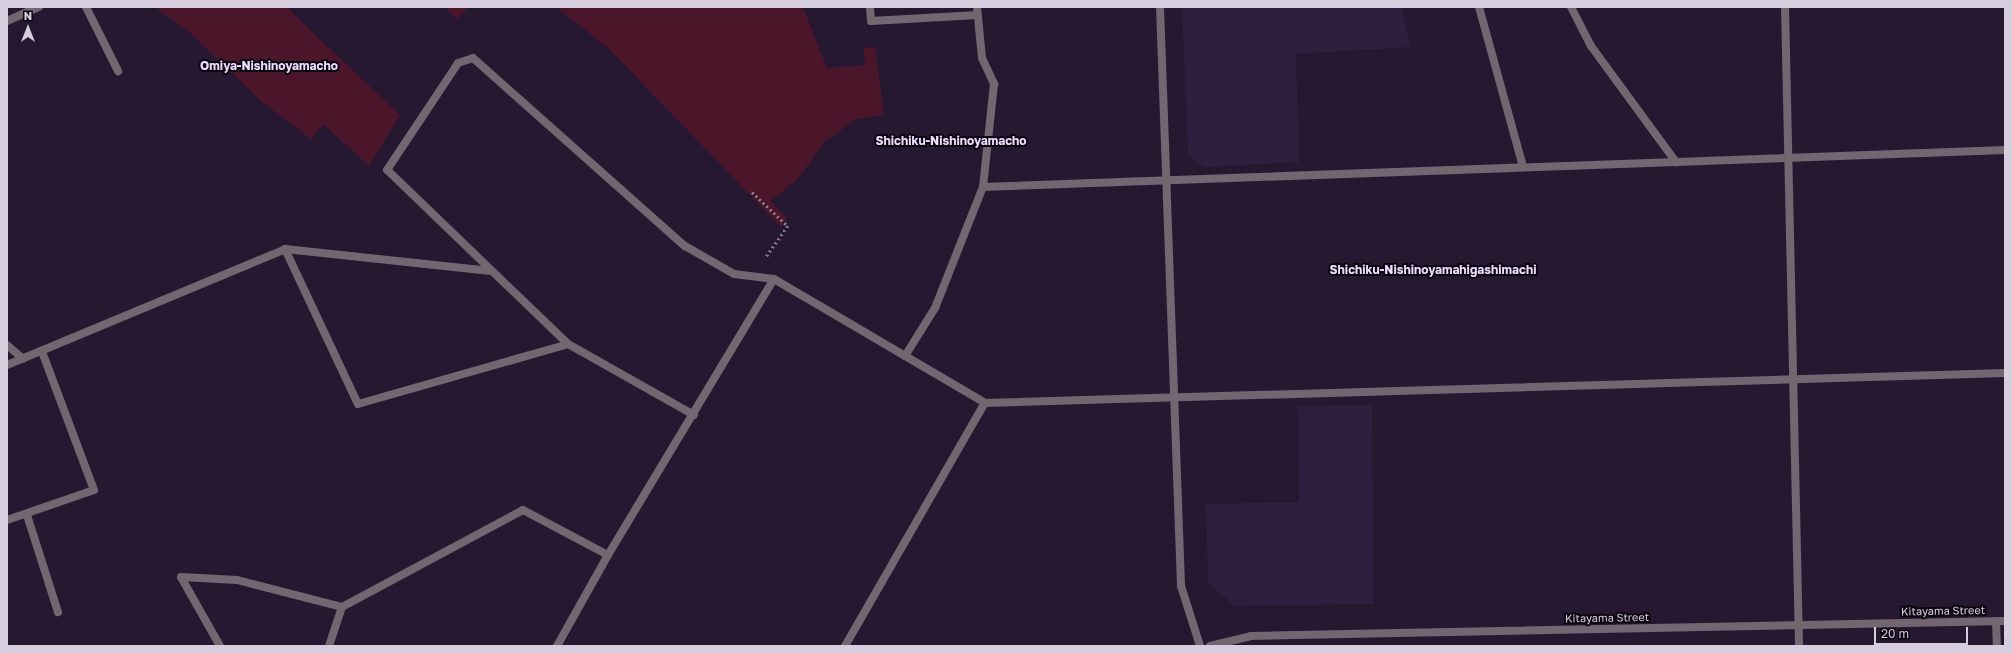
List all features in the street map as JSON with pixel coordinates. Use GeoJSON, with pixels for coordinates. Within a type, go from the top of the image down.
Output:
{"type":"FeatureCollection","features":[{"type":"Feature","properties":{"kind":"street"},"geometry":{"type":"LineString","coordinates":[[7,22],[39,7]]}},
{"type":"Feature","properties":{"kind":"street"},"geometry":{"type":"LineString","coordinates":[[86,7],[118,71]]}},
{"type":"Feature","properties":{"kind":"street"},"geometry":{"type":"LineString","coordinates":[[870,7],[871,21],[977,11],[982,58],[994,84],[983,187],[936,308],[905,356]]}},
{"type":"Feature","properties":{"kind":"street"},"geometry":{"type":"LineString","coordinates":[[1160,7],[1181,586],[1200,646]]}},
{"type":"Feature","properties":{"kind":"street"},"geometry":{"type":"LineString","coordinates":[[1479,7],[1523,167]]}},
{"type":"Feature","properties":{"kind":"street"},"geometry":{"type":"LineString","coordinates":[[1571,7],[1591,46],[1676,162]]}},
{"type":"Feature","properties":{"kind":"street"},"geometry":{"type":"LineString","coordinates":[[1785,7],[1799,646]]}},
{"type":"Feature","properties":{"kind":"street"},"geometry":{"type":"LineString","coordinates":[[694,415],[568,344],[387,170],[458,63],[473,58],[685,246],[734,274],[774,279],[985,403],[1173,395],[1792,380],[2005,373]]}},
{"type":"Feature","properties":{"kind":"street"},"geometry":{"type":"LineString","coordinates":[[983,187],[2005,150]]}},
{"type":"Feature","properties":{"kind":"street"},"geometry":{"type":"LineString","coordinates":[[7,365],[42,352],[285,249],[491,271]]}},
{"type":"Feature","properties":{"kind":"street"},"geometry":{"type":"LineString","coordinates":[[285,249],[358,404],[568,344]]}},
{"type":"Feature","properties":{"kind":"street"},"geometry":{"type":"LineString","coordinates":[[557,646],[608,555],[694,415],[774,279]]}},
{"type":"Feature","properties":{"kind":"street"},"geometry":{"type":"LineString","coordinates":[[7,345],[23,359]]}},
{"type":"Feature","properties":{"kind":"street"},"geometry":{"type":"LineString","coordinates":[[7,520],[94,490],[42,352]]}},
{"type":"Feature","properties":{"kind":"street"},"geometry":{"type":"LineString","coordinates":[[845,646],[985,403]]}},
{"type":"Feature","properties":{"kind":"street"},"geometry":{"type":"LineString","coordinates":[[220,646],[181,577],[237,580],[342,607],[523,510],[608,555]]}},
{"type":"Feature","properties":{"kind":"street"},"geometry":{"type":"LineString","coordinates":[[27,514],[58,612]]}},
{"type":"Feature","properties":{"kind":"street"},"geometry":{"type":"LineString","coordinates":[[329,646],[342,607]]}},
{"type":"Feature","properties":{"kind":"street"},"geometry":{"type":"LineString","coordinates":[[1997,646],[2001,621]]}},
{"type":"Feature","properties":{"kind":"street","name":"Kitayama Street"},"geometry":{"type":"LineString","coordinates":[[1210,646],[1251,636],[2001,621]]}},
{"type":"Feature","properties":{"kind":"path"},"geometry":{"type":"LineString","coordinates":[[752,192],[788,226],[766,257]]}},
{"type":"Feature","properties":{"kind":"shaded area"},"geometry":{"type":"Polygon","coordinates":[[[155,7],[286,7],[400,115],[369,166],[323,124],[311,139],[261,101],[188,31],[155,7]]]}},
{"type":"Feature","properties":{"kind":"shaded area"},"geometry":{"type":"Polygon","coordinates":[[[444,7],[468,7],[458,19],[444,7]]]}},
{"type":"Feature","properties":{"kind":"shaded area"},"geometry":{"type":"Polygon","coordinates":[[[556,7],[803,7],[827,68],[865,65],[864,48],[875,47],[884,114],[855,120],[824,142],[798,179],[770,201],[787,218],[781,227],[607,47],[556,7]]]}},
{"type":"Feature","properties":{"kind":"shaded area"},"geometry":{"type":"Polygon","coordinates":[[[1182,7],[1401,7],[1411,47],[1296,54],[1299,162],[1204,167],[1194,160],[1188,152],[1182,7]]]}},
{"type":"Feature","properties":{"kind":"shaded area"},"geometry":{"type":"Polygon","coordinates":[[[1372,405],[1374,604],[1234,606],[1208,582],[1206,504],[1299,502],[1298,406],[1372,405]]]}},
{"type":"Feature","properties":{"kind":"district","name":"Omiya-Nishinoyamacho"},"geometry":{"type":"Point","coordinates":[269,66]}},
{"type":"Feature","properties":{"kind":"district","name":"Shichiku-Nishinoyamacho"},"geometry":{"type":"Point","coordinates":[951,141]}},
{"type":"Feature","properties":{"kind":"district","name":"Shichiku-Nishinoyamahigashimachi"},"geometry":{"type":"Point","coordinates":[1433,270]}}]}
